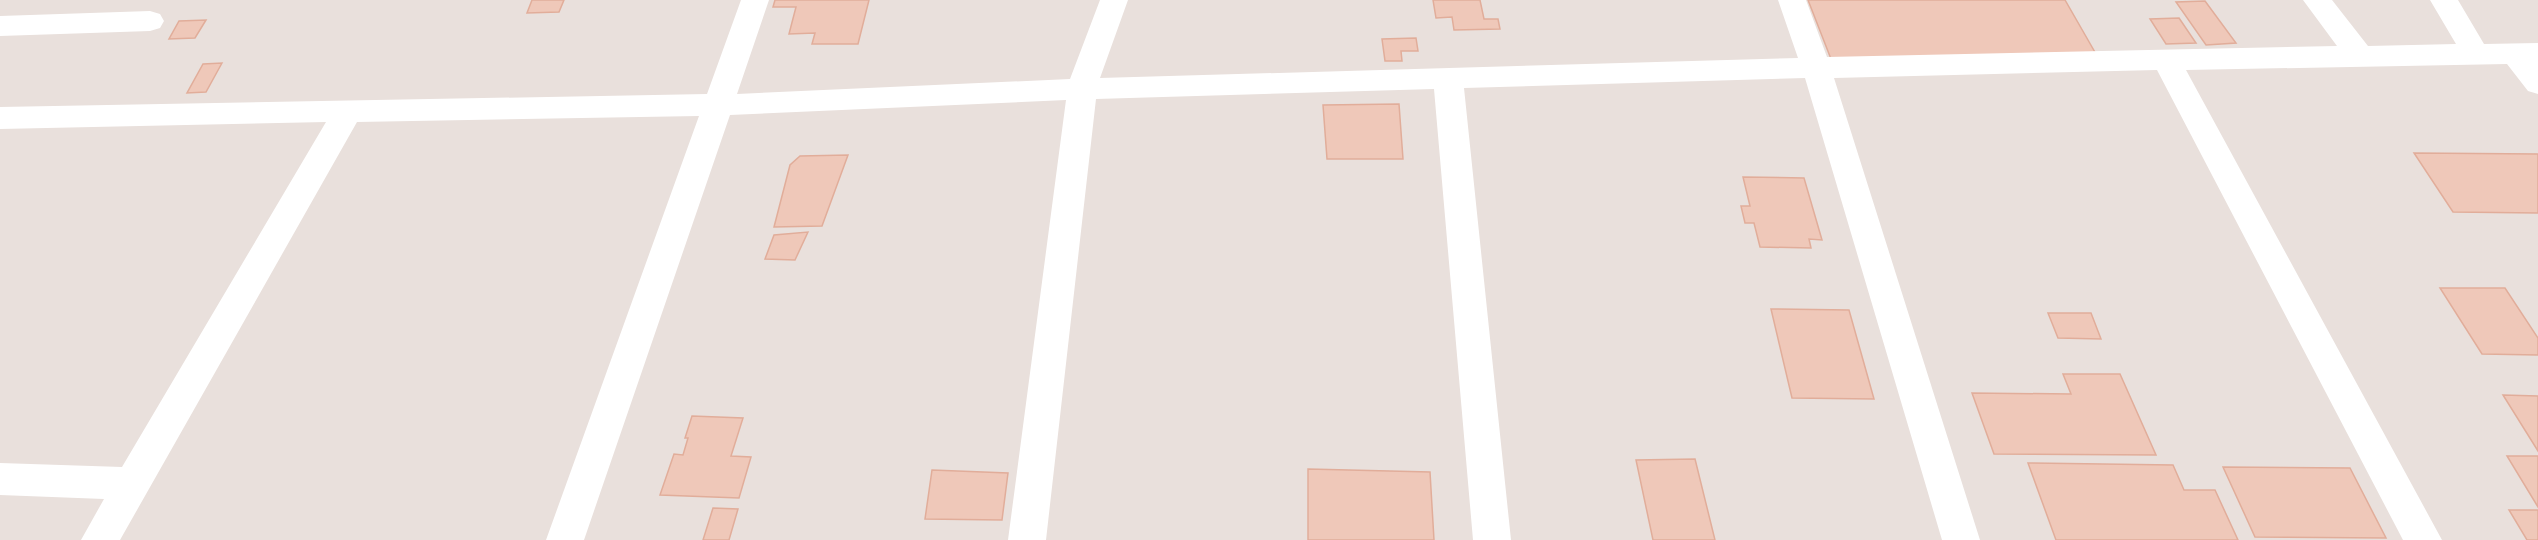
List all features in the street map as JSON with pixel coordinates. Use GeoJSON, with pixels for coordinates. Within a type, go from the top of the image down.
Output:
{"type":"FeatureCollection","features":[{"type":"Feature","properties":{"kind":"street"},"geometry":{"type":"LineString","coordinates":[[565,540],[756,0]]}},
{"type":"Feature","properties":{"kind":"street"},"geometry":{"type":"LineString","coordinates":[[1027,540],[1083,89],[1099,36],[1114,0]]}},
{"type":"Feature","properties":{"kind":"street"},"geometry":{"type":"LineString","coordinates":[[1792,0],[1817,69],[1961,540]]}},
{"type":"Feature","properties":{"kind":"street"},"geometry":{"type":"LineString","coordinates":[[2317,0],[2360,56]]}},
{"type":"Feature","properties":{"kind":"street"},"geometry":{"type":"LineString","coordinates":[[2444,0],[2476,54]]}},
{"type":"Feature","properties":{"kind":"street"},"geometry":{"type":"LineString","coordinates":[[0,26],[150,21]]}},
{"type":"Feature","properties":{"kind":"street"},"geometry":{"type":"LineString","coordinates":[[0,118],[719,104],[1083,89],[2476,54],[2526,54],[2538,84]]}},
{"type":"Feature","properties":{"kind":"street"},"geometry":{"type":"LineString","coordinates":[[2166,60],[2423,540]]}},
{"type":"Feature","properties":{"kind":"street"},"geometry":{"type":"LineString","coordinates":[[1448,79],[1492,540]]}},
{"type":"Feature","properties":{"kind":"street"},"geometry":{"type":"LineString","coordinates":[[100,540],[349,110]]}},
{"type":"Feature","properties":{"kind":"street"},"geometry":{"type":"LineString","coordinates":[[0,479],[132,484]]}},
{"type":"Feature","properties":{"kind":"shaded area"},"geometry":{"type":"Polygon","coordinates":[[[0,0],[2538,0],[2538,540],[0,540],[0,0]]]}},
{"type":"Feature","properties":{"kind":"building"},"geometry":{"type":"Polygon","coordinates":[[[532,0],[564,0],[559,12],[527,13],[532,0]]]}},
{"type":"Feature","properties":{"kind":"building"},"geometry":{"type":"Polygon","coordinates":[[[775,0],[869,0],[858,44],[812,44],[815,33],[789,34],[796,7],[773,7],[775,0]]]}},
{"type":"Feature","properties":{"kind":"building"},"geometry":{"type":"Polygon","coordinates":[[[1433,0],[1480,0],[1484,19],[1498,19],[1500,29],[1454,30],[1452,17],[1436,18],[1433,0]]]}},
{"type":"Feature","properties":{"kind":"building"},"geometry":{"type":"Polygon","coordinates":[[[1808,0],[2065,0],[2096,54],[1831,59],[1808,0]]]}},
{"type":"Feature","properties":{"kind":"building"},"geometry":{"type":"Polygon","coordinates":[[[2205,1],[2236,43],[2206,45],[2176,2],[2205,1]]]}},
{"type":"Feature","properties":{"kind":"building"},"geometry":{"type":"Polygon","coordinates":[[[2179,18],[2196,43],[2166,44],[2150,19],[2179,18]]]}},
{"type":"Feature","properties":{"kind":"building"},"geometry":{"type":"Polygon","coordinates":[[[206,20],[195,38],[169,39],[179,21],[206,20]]]}},
{"type":"Feature","properties":{"kind":"building"},"geometry":{"type":"Polygon","coordinates":[[[1416,38],[1418,51],[1401,51],[1402,61],[1385,61],[1382,39],[1416,38]]]}},
{"type":"Feature","properties":{"kind":"building"},"geometry":{"type":"Polygon","coordinates":[[[222,63],[206,92],[187,93],[203,64],[222,63]]]}},
{"type":"Feature","properties":{"kind":"building"},"geometry":{"type":"Polygon","coordinates":[[[1399,104],[1403,159],[1327,159],[1323,105],[1399,104]]]}},
{"type":"Feature","properties":{"kind":"building"},"geometry":{"type":"Polygon","coordinates":[[[2414,153],[2538,154],[2538,213],[2453,212],[2414,153]]]}},
{"type":"Feature","properties":{"kind":"building"},"geometry":{"type":"Polygon","coordinates":[[[848,155],[822,226],[774,227],[790,165],[800,156],[848,155]]]}},
{"type":"Feature","properties":{"kind":"building"},"geometry":{"type":"Polygon","coordinates":[[[1743,177],[1804,178],[1822,240],[1809,239],[1811,248],[1760,247],[1754,223],[1745,223],[1741,206],[1750,206],[1743,177]]]}},
{"type":"Feature","properties":{"kind":"building"},"geometry":{"type":"Polygon","coordinates":[[[808,232],[795,260],[765,259],[774,235],[808,232]]]}},
{"type":"Feature","properties":{"kind":"building"},"geometry":{"type":"Polygon","coordinates":[[[2440,288],[2505,288],[2538,338],[2538,355],[2482,354],[2440,288]]]}},
{"type":"Feature","properties":{"kind":"building"},"geometry":{"type":"Polygon","coordinates":[[[1771,309],[1849,310],[1874,399],[1792,398],[1771,309]]]}},
{"type":"Feature","properties":{"kind":"building"},"geometry":{"type":"Polygon","coordinates":[[[2048,313],[2091,313],[2101,339],[2058,338],[2048,313]]]}},
{"type":"Feature","properties":{"kind":"building"},"geometry":{"type":"Polygon","coordinates":[[[2063,374],[2120,374],[2156,455],[1994,454],[1972,393],[2071,394],[2063,374]]]}},
{"type":"Feature","properties":{"kind":"building"},"geometry":{"type":"Polygon","coordinates":[[[2503,395],[2538,396],[2538,451],[2503,395]]]}},
{"type":"Feature","properties":{"kind":"building"},"geometry":{"type":"Polygon","coordinates":[[[692,416],[743,418],[731,456],[751,457],[739,498],[660,495],[674,454],[683,455],[688,438],[685,438],[692,416]]]}},
{"type":"Feature","properties":{"kind":"building"},"geometry":{"type":"Polygon","coordinates":[[[2507,456],[2538,456],[2538,507],[2507,456]]]}},
{"type":"Feature","properties":{"kind":"building"},"geometry":{"type":"Polygon","coordinates":[[[1695,459],[1715,540],[1653,540],[1636,460],[1695,459]]]}},
{"type":"Feature","properties":{"kind":"building"},"geometry":{"type":"Polygon","coordinates":[[[2028,463],[2173,465],[2184,490],[2215,490],[2238,540],[2056,540],[2028,463]]]}},
{"type":"Feature","properties":{"kind":"building"},"geometry":{"type":"Polygon","coordinates":[[[2223,467],[2350,468],[2386,538],[2255,537],[2223,467]]]}},
{"type":"Feature","properties":{"kind":"building"},"geometry":{"type":"Polygon","coordinates":[[[1308,469],[1430,472],[1434,540],[1308,540],[1308,469]]]}},
{"type":"Feature","properties":{"kind":"building"},"geometry":{"type":"Polygon","coordinates":[[[932,470],[1008,473],[1002,520],[925,519],[932,470]]]}},
{"type":"Feature","properties":{"kind":"building"},"geometry":{"type":"Polygon","coordinates":[[[713,508],[738,509],[729,540],[703,540],[713,508]]]}},
{"type":"Feature","properties":{"kind":"building"},"geometry":{"type":"Polygon","coordinates":[[[2509,510],[2538,510],[2538,540],[2527,540],[2509,510]]]}}]}
